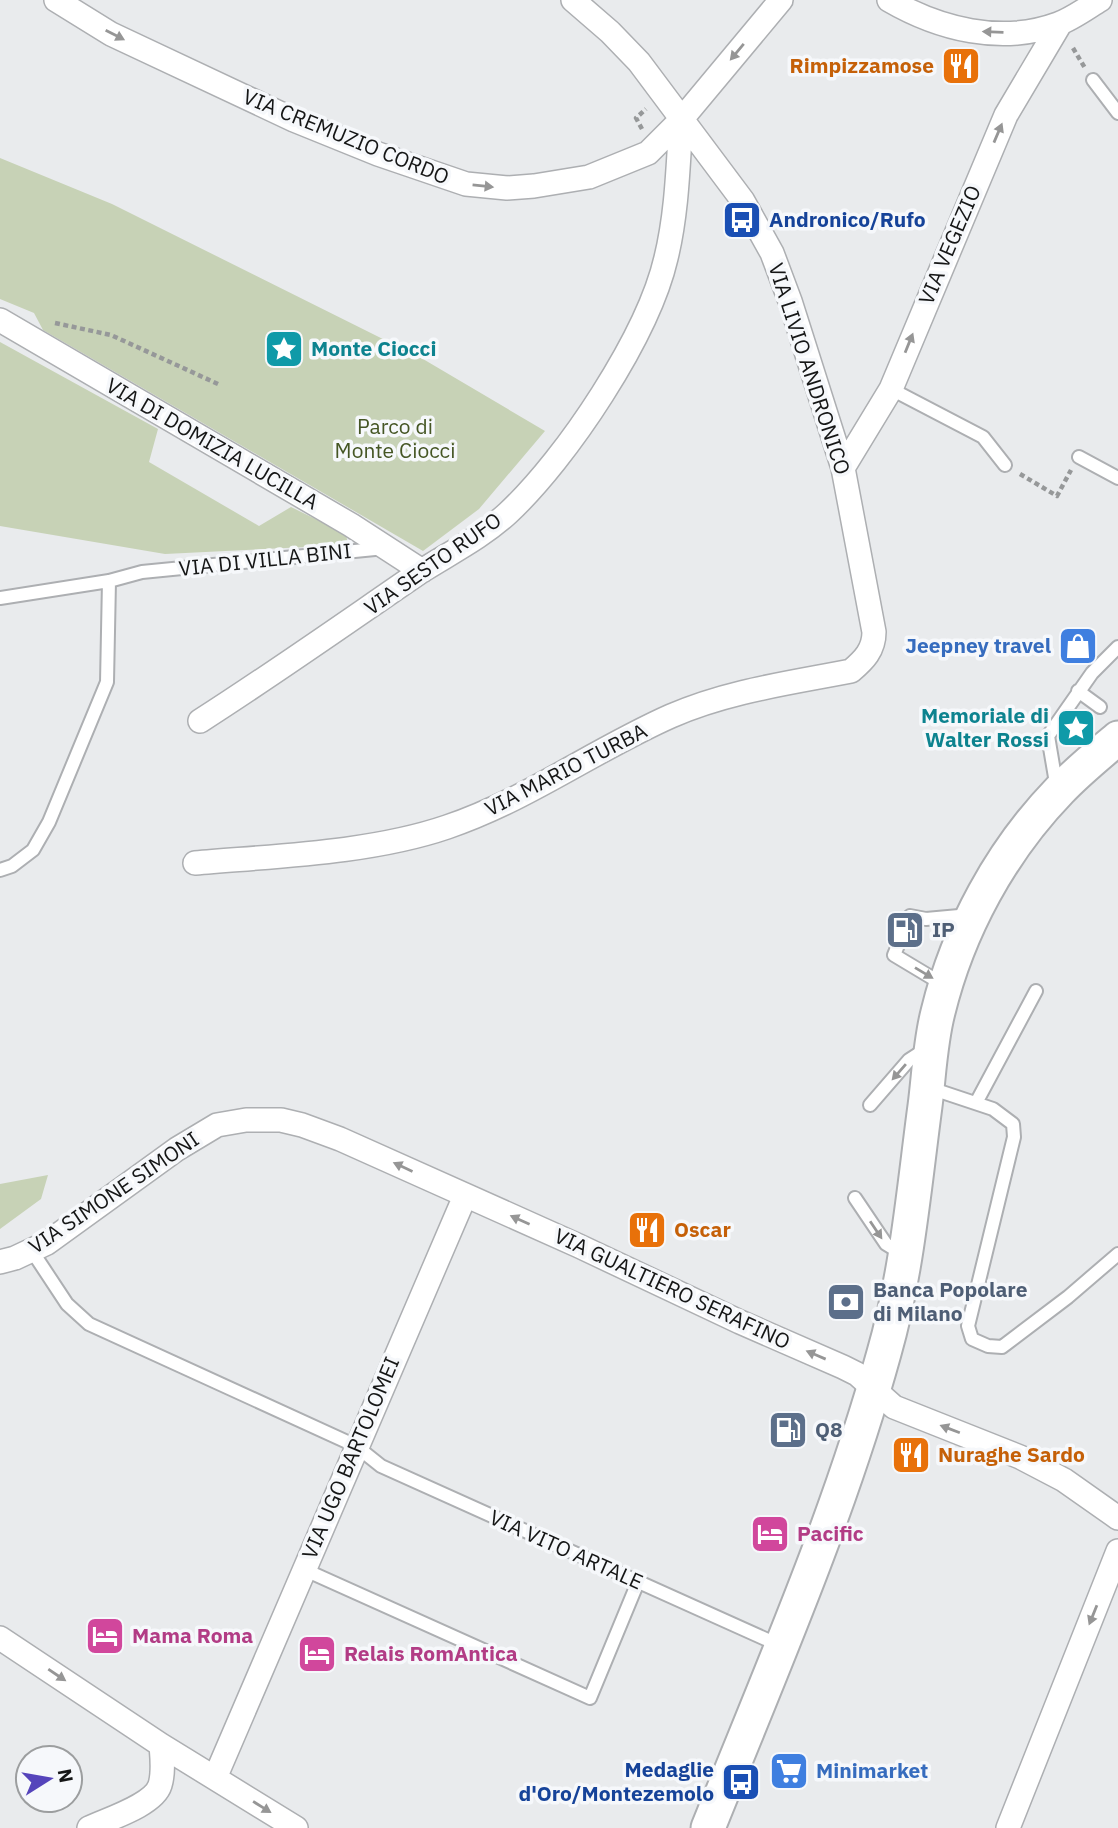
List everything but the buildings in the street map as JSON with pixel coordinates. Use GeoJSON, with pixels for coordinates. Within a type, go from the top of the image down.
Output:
{"type":"FeatureCollection","features":[{"type":"Feature","properties":{"kind":"main road"},"geometry":{"type":"LineString","coordinates":[[708,1828],[836,1508],[890,1332],[904,1255],[937,1014],[960,945],[1001,865],[1031,824],[1057,793],[1118,738]]}},
{"type":"Feature","properties":{"kind":"street","name":"VIA CREMUZIO CORDO"},"geometry":{"type":"LineString","coordinates":[[57,0],[111,34],[294,120],[378,154],[466,184],[507,188],[589,177],[648,153],[681,120],[781,0]]}},
{"type":"Feature","properties":{"kind":"street","name":"VIA LIVIO ANDRONICO"},"geometry":{"type":"LineString","coordinates":[[573,0],[624,46],[743,201],[772,253],[843,468],[874,632],[869,654],[851,671]]}},
{"type":"Feature","properties":{"kind":"street"},"geometry":{"type":"LineString","coordinates":[[889,0],[941,25],[967,30],[1023,32],[1060,24],[1100,0]]}},
{"type":"Feature","properties":{"kind":"street","name":"VIA VEGEZIO"},"geometry":{"type":"LineString","coordinates":[[843,468],[891,389],[1006,115],[1060,24]]}},
{"type":"Feature","properties":{"kind":"street","name":"VIA SESTO RUFO"},"geometry":{"type":"LineString","coordinates":[[200,721],[481,534],[522,499],[554,462],[588,415],[622,357],[645,315],[666,260],[677,184],[681,120]]}},
{"type":"Feature","properties":{"kind":"street","name":"VIA DI DOMIZIA LUCILLA"},"geometry":{"type":"LineString","coordinates":[[0,320],[389,548],[422,571]]}},
{"type":"Feature","properties":{"kind":"street","name":"VIA MARIO TURBA"},"geometry":{"type":"LineString","coordinates":[[195,863],[309,853],[378,843],[446,828],[533,790],[635,733],[706,702],[851,671]]}},
{"type":"Feature","properties":{"kind":"street","name":"VIA SIMONE SIMONI"},"geometry":{"type":"LineString","coordinates":[[0,1262],[47,1243],[202,1133],[217,1125],[246,1119],[292,1122],[319,1130],[465,1196]]}},
{"type":"Feature","properties":{"kind":"street","name":"VIA GUALTIERO SERAFINO"},"geometry":{"type":"LineString","coordinates":[[465,1196],[844,1367],[857,1374],[885,1401],[1039,1466],[1078,1488],[1118,1518]]}},
{"type":"Feature","properties":{"kind":"street","name":"VIA UGO BARTOLOMEI"},"geometry":{"type":"LineString","coordinates":[[222,1782],[239,1722],[465,1196]]}},
{"type":"Feature","properties":{"kind":"street"},"geometry":{"type":"LineString","coordinates":[[1008,1828],[1118,1552]]}},
{"type":"Feature","properties":{"kind":"street"},"geometry":{"type":"LineString","coordinates":[[0,1638],[161,1745],[296,1828]]}},
{"type":"Feature","properties":{"kind":"street"},"geometry":{"type":"LineString","coordinates":[[89,1828],[154,1796],[160,1787],[161,1745]]}},
{"type":"Feature","properties":{"kind":"lane"},"geometry":{"type":"LineString","coordinates":[[1093,80],[1118,113]]}},
{"type":"Feature","properties":{"kind":"lane"},"geometry":{"type":"LineString","coordinates":[[891,389],[984,437],[1005,465]]}},
{"type":"Feature","properties":{"kind":"lane"},"geometry":{"type":"LineString","coordinates":[[1079,457],[1118,478]]}},
{"type":"Feature","properties":{"kind":"lane","name":"VIA DI VILLA BINI"},"geometry":{"type":"LineString","coordinates":[[0,598],[108,581],[142,572],[389,548]]}},
{"type":"Feature","properties":{"kind":"lane"},"geometry":{"type":"LineString","coordinates":[[0,870],[12,866],[33,850],[49,822],[107,682],[108,581]]}},
{"type":"Feature","properties":{"kind":"lane"},"geometry":{"type":"LineString","coordinates":[[1057,793],[1048,736],[1092,673],[1118,647]]}},
{"type":"Feature","properties":{"kind":"lane"},"geometry":{"type":"LineString","coordinates":[[1078,691],[1100,707]]}},
{"type":"Feature","properties":{"kind":"lane"},"geometry":{"type":"LineString","coordinates":[[946,986],[894,955],[910,916],[926,919],[974,915]]}},
{"type":"Feature","properties":{"kind":"lane"},"geometry":{"type":"LineString","coordinates":[[976,1103],[1036,991]]}},
{"type":"Feature","properties":{"kind":"lane"},"geometry":{"type":"LineString","coordinates":[[870,1105],[909,1060],[932,1045]]}},
{"type":"Feature","properties":{"kind":"lane"},"geometry":{"type":"LineString","coordinates":[[927,1087],[993,1109],[1013,1124],[1014,1137],[968,1326],[972,1339],[988,1346],[1002,1347],[1068,1297],[1118,1254]]}},
{"type":"Feature","properties":{"kind":"lane"},"geometry":{"type":"LineString","coordinates":[[855,1198],[886,1244],[904,1255]]}},
{"type":"Feature","properties":{"kind":"lane","name":"VIA VITO ARTALE"},"geometry":{"type":"LineString","coordinates":[[32,1251],[67,1304],[89,1324],[356,1446],[381,1466],[781,1646]]}},
{"type":"Feature","properties":{"kind":"lane"},"geometry":{"type":"LineString","coordinates":[[303,1569],[590,1698],[638,1583]]}},
{"type":"Feature","properties":{"kind":"path"},"geometry":{"type":"LineString","coordinates":[[646,108],[636,118],[646,138]]}},
{"type":"Feature","properties":{"kind":"path"},"geometry":{"type":"LineString","coordinates":[[45,321],[89,328],[111,335],[218,384]]}},
{"type":"Feature","properties":{"kind":"path"},"geometry":{"type":"LineString","coordinates":[[1005,465],[1057,496],[1068,477]]}},
{"type":"Feature","properties":{"kind":"green space","name":"Parco di Monte Ciocci"},"geometry":{"type":"Polygon","coordinates":[[[0,158],[112,204],[423,359],[545,431],[479,509],[423,551],[43,330],[34,313],[0,299],[0,158]]]}},
{"type":"Feature","properties":{"kind":"green space"},"geometry":{"type":"Polygon","coordinates":[[[0,342],[158,429],[149,462],[259,526],[291,507],[346,534],[348,545],[165,554],[0,526],[0,342]]]}},
{"type":"Feature","properties":{"kind":"green space"},"geometry":{"type":"Polygon","coordinates":[[[48,1175],[41,1199],[0,1229],[0,1184],[48,1175]]]}},
{"type":"Feature","properties":{"kind":"place","name":"Rimpizzamose"},"geometry":{"type":"Point","coordinates":[961,66]}},
{"type":"Feature","properties":{"kind":"place","name":"Andronico/Rufo"},"geometry":{"type":"Point","coordinates":[742,220]}},
{"type":"Feature","properties":{"kind":"place","name":"Monte Ciocci"},"geometry":{"type":"Point","coordinates":[284,349]}},
{"type":"Feature","properties":{"kind":"place","name":"Jeepney travel"},"geometry":{"type":"Point","coordinates":[1078,646]}},
{"type":"Feature","properties":{"kind":"place","name":"Memoriale di Walter Rossi"},"geometry":{"type":"Point","coordinates":[1076,728]}},
{"type":"Feature","properties":{"kind":"place","name":"IP"},"geometry":{"type":"Point","coordinates":[905,930]}},
{"type":"Feature","properties":{"kind":"place","name":"Oscar"},"geometry":{"type":"Point","coordinates":[647,1230]}},
{"type":"Feature","properties":{"kind":"place","name":"Banca Popolare di Milano"},"geometry":{"type":"Point","coordinates":[846,1302]}},
{"type":"Feature","properties":{"kind":"place","name":"Q8"},"geometry":{"type":"Point","coordinates":[788,1430]}},
{"type":"Feature","properties":{"kind":"place","name":"Nuraghe Sardo"},"geometry":{"type":"Point","coordinates":[911,1455]}},
{"type":"Feature","properties":{"kind":"place","name":"Pacific"},"geometry":{"type":"Point","coordinates":[770,1534]}},
{"type":"Feature","properties":{"kind":"place","name":"Mama Roma"},"geometry":{"type":"Point","coordinates":[105,1636]}},
{"type":"Feature","properties":{"kind":"place","name":"Relais RomAntica"},"geometry":{"type":"Point","coordinates":[317,1654]}},
{"type":"Feature","properties":{"kind":"place","name":"Minimarket"},"geometry":{"type":"Point","coordinates":[789,1771]}},
{"type":"Feature","properties":{"kind":"place","name":"Medaglie d'Oro/Montezemolo"},"geometry":{"type":"Point","coordinates":[741,1782]}}]}
